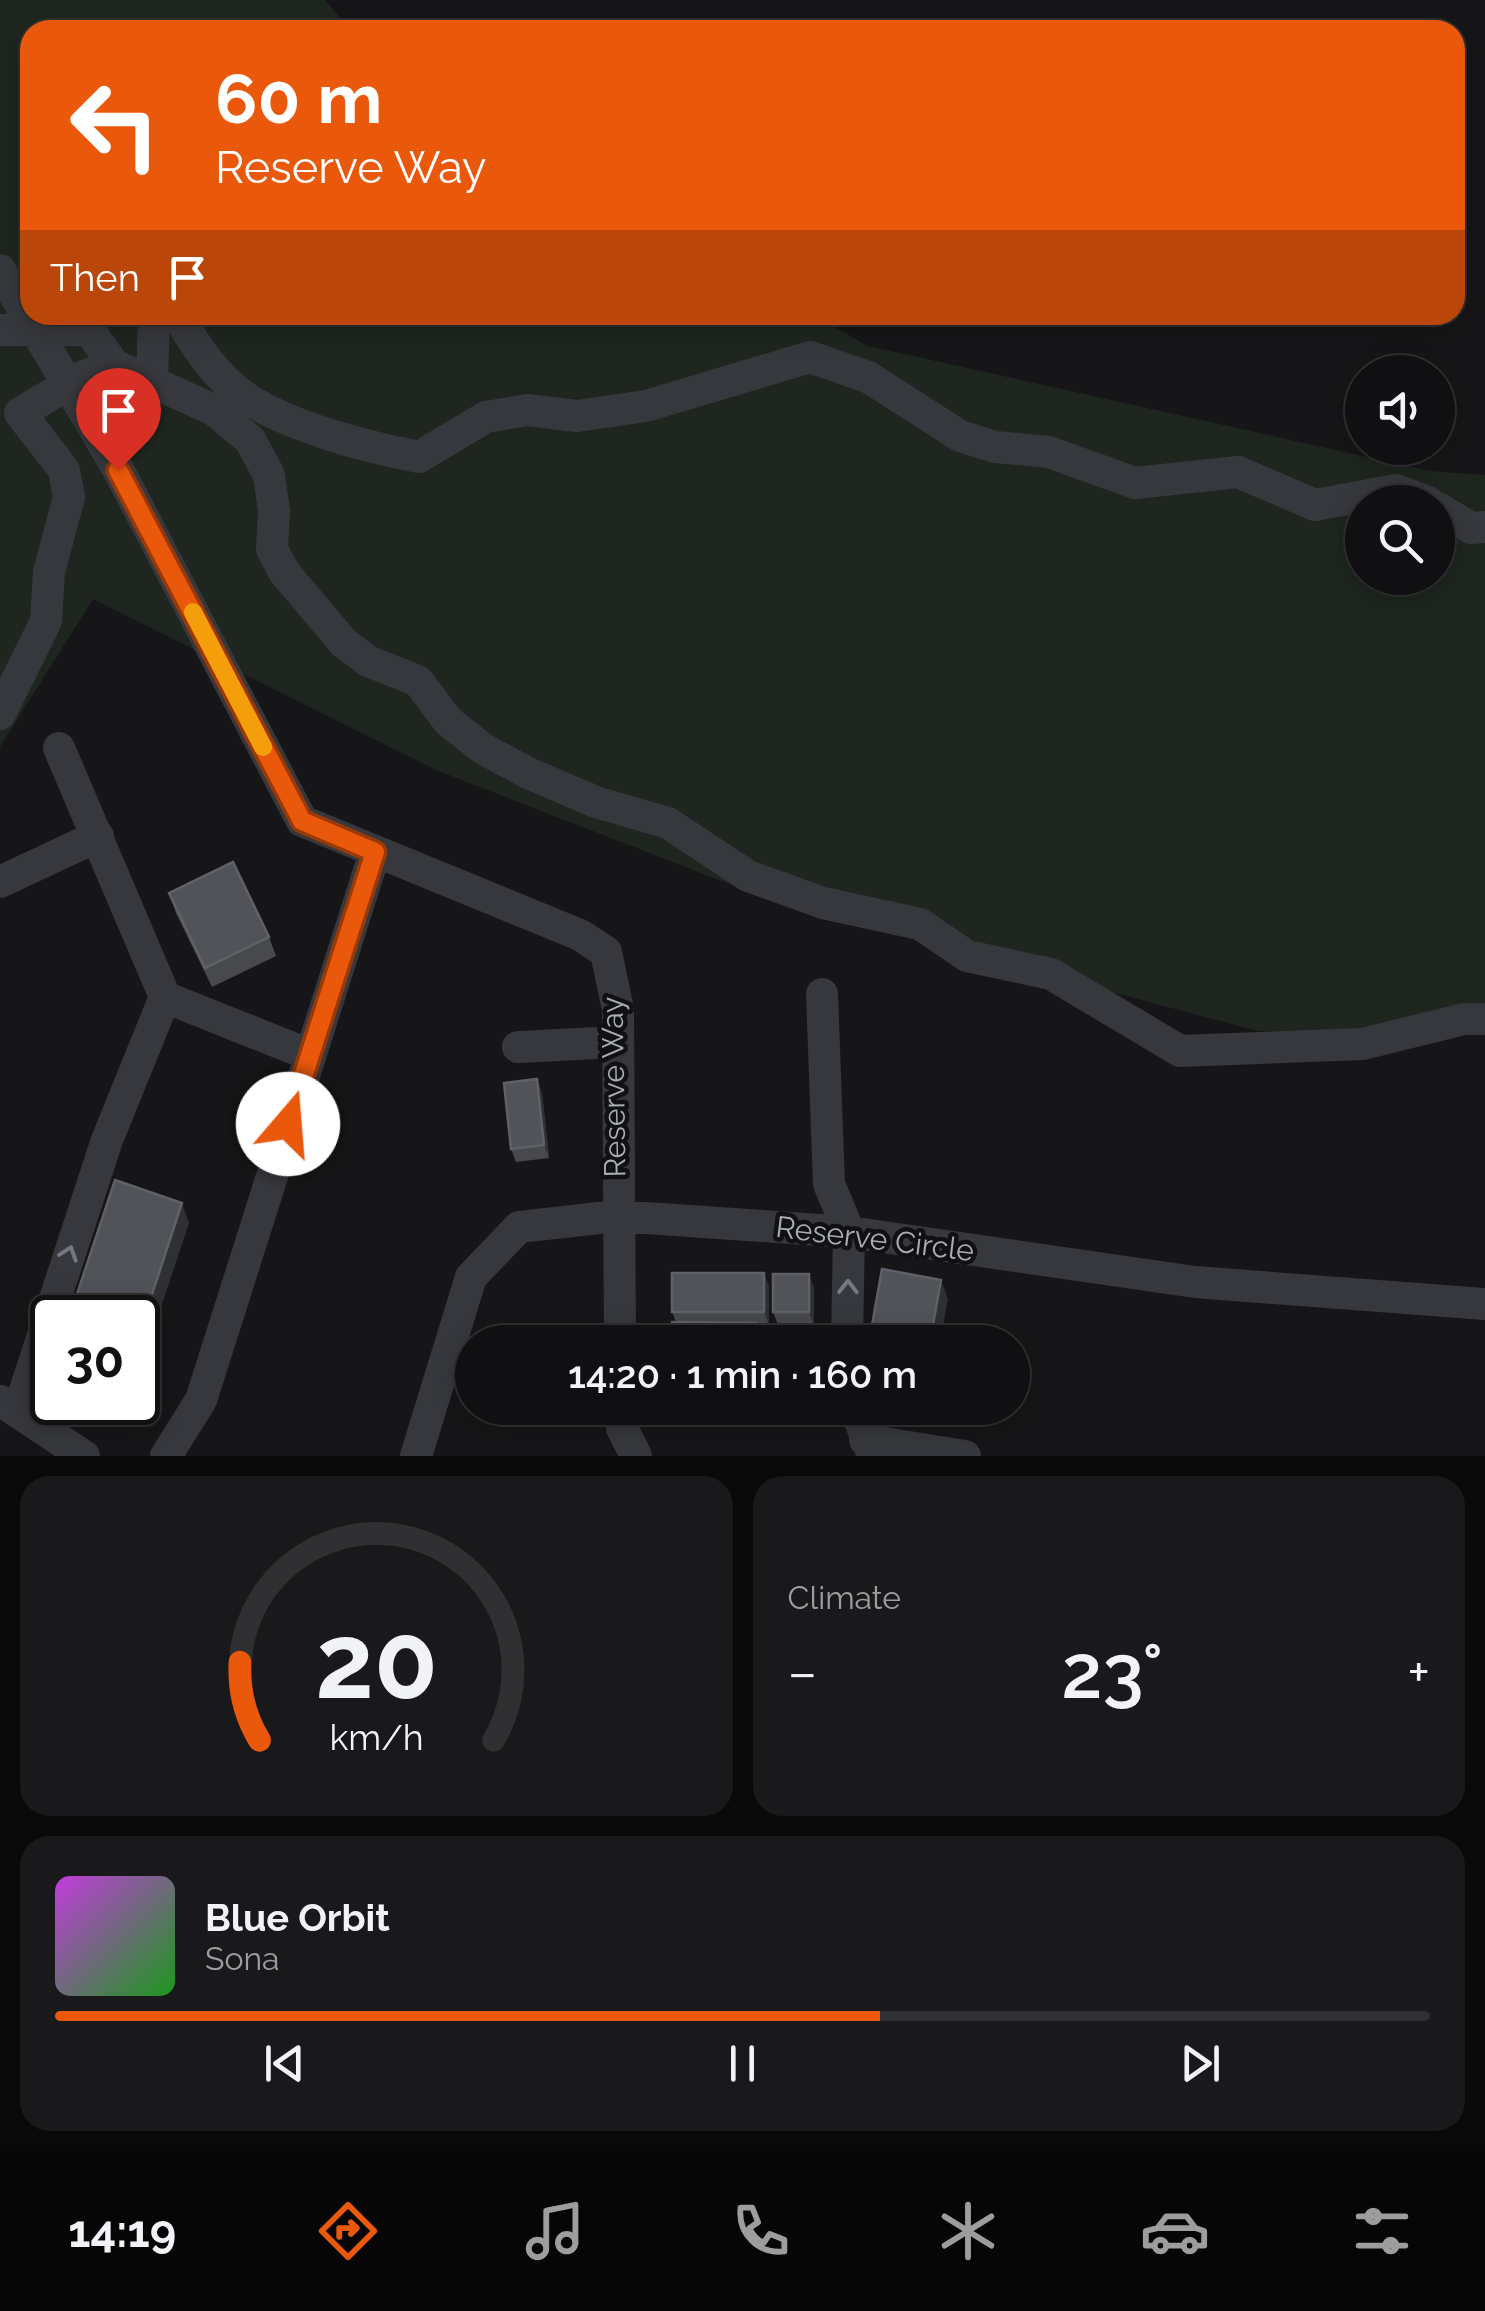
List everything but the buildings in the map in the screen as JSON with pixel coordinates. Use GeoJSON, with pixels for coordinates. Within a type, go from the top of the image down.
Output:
{"type":"FeatureCollection","features":[{"type":"Feature","properties":{"kind":"street","name":"Reserve Way"},"geometry":{"type":"LineString","coordinates":[[0,270],[20,305]]}},
{"type":"Feature","properties":{"kind":"street","name":"Reserve Way"},"geometry":{"type":"LineString","coordinates":[[31,325],[118,470],[302,821],[580,934],[606,952],[618,1010],[619,1325]]}},
{"type":"Feature","properties":{"kind":"street"},"geometry":{"type":"LineString","coordinates":[[0,330],[75,325]]}},
{"type":"Feature","properties":{"kind":"street"},"geometry":{"type":"LineString","coordinates":[[93,325],[114,364],[214,410],[250,440],[268,475],[274,511],[272,549],[284,572],[344,642],[368,661],[418,681],[448,720],[482,748],[528,773],[596,802],[668,822],[748,876],[823,904],[920,924],[967,956],[1051,974],[1180,1050],[1363,1044],[1464,1019],[1485,1019]]}},
{"type":"Feature","properties":{"kind":"street"},"geometry":{"type":"LineString","coordinates":[[152,382],[154,325]]}},
{"type":"Feature","properties":{"kind":"street"},"geometry":{"type":"LineString","coordinates":[[185,325],[223,379],[248,400],[374,448],[419,458],[486,417],[527,410],[577,416],[646,406],[810,356],[868,377],[960,436],[994,446],[1048,452],[1135,484],[1238,472],[1315,506],[1345,500]]}},
{"type":"Feature","properties":{"kind":"street"},"geometry":{"type":"LineString","coordinates":[[0,714],[46,621],[48,572],[69,497],[64,470],[20,413],[67,385],[114,364]]}},
{"type":"Feature","properties":{"kind":"street"},"geometry":{"type":"LineString","coordinates":[[1455,518],[1472,528],[1485,527]]}},
{"type":"Feature","properties":{"kind":"street"},"geometry":{"type":"LineString","coordinates":[[59,748],[165,997],[107,1140],[9,1406],[84,1456]]}},
{"type":"Feature","properties":{"kind":"street"},"geometry":{"type":"LineString","coordinates":[[0,882],[98,836]]}},
{"type":"Feature","properties":{"kind":"street"},"geometry":{"type":"LineString","coordinates":[[166,1456],[200,1400],[375,852]]}},
{"type":"Feature","properties":{"kind":"street"},"geometry":{"type":"LineString","coordinates":[[822,994],[828,1184],[849,1232],[847,1325]]}},
{"type":"Feature","properties":{"kind":"street"},"geometry":{"type":"LineString","coordinates":[[165,997],[310,1054]]}},
{"type":"Feature","properties":{"kind":"street"},"geometry":{"type":"LineString","coordinates":[[518,1048],[618,1042]]}},
{"type":"Feature","properties":{"kind":"street","name":"Reserve Circle"},"geometry":{"type":"LineString","coordinates":[[416,1456],[470,1277],[519,1227],[616,1216],[849,1232],[1195,1282],[1485,1304]]}},
{"type":"Feature","properties":{"kind":"street"},"geometry":{"type":"LineString","coordinates":[[622,1425],[636,1456]]}},
{"type":"Feature","properties":{"kind":"street"},"geometry":{"type":"LineString","coordinates":[[869,1448],[965,1456]]}},
{"type":"Feature","properties":{"kind":"shaded area"},"geometry":{"type":"Polygon","coordinates":[[[0,0],[325,0],[342,20],[20,20],[20,325],[831,325],[868,346],[1345,452],[1345,465],[1403,465],[1485,475],[1485,1031],[1258,1031],[781,904],[436,770],[93,599],[0,747],[0,0]]]}},
{"type":"Feature","properties":{"kind":"slow traffic"},"geometry":{"type":"LineString","coordinates":[[193,612],[263,747]]}},
{"type":"Feature","properties":{"kind":"route"},"geometry":{"type":"LineString","coordinates":[[118,470],[302,821],[375,852],[288,1124]]}}]}
